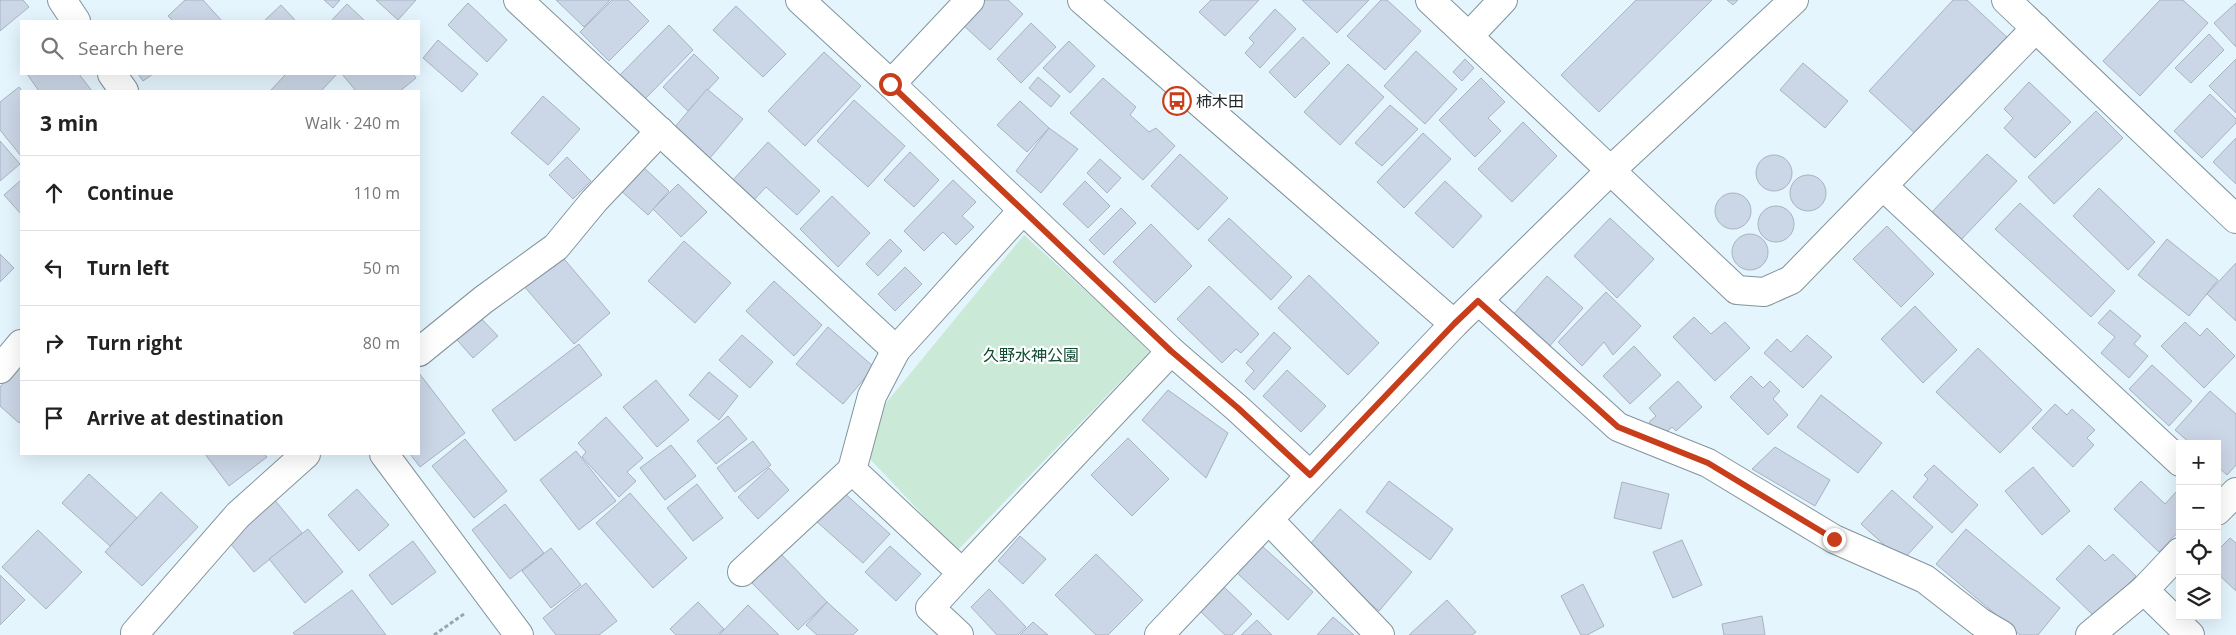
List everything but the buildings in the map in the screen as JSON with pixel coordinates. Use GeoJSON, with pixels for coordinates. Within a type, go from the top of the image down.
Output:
{"type":"FeatureCollection","features":[{"type":"Feature","properties":{"kind":"street"},"geometry":{"type":"LineString","coordinates":[[62,0],[75,20]]}},
{"type":"Feature","properties":{"kind":"street"},"geometry":{"type":"LineString","coordinates":[[518,0],[896,350]]}},
{"type":"Feature","properties":{"kind":"street"},"geometry":{"type":"LineString","coordinates":[[800,0],[1171,351],[1238,408],[1310,475]]}},
{"type":"Feature","properties":{"kind":"street"},"geometry":{"type":"LineString","coordinates":[[890,84],[970,0]]}},
{"type":"Feature","properties":{"kind":"street"},"geometry":{"type":"LineString","coordinates":[[1082,0],[1454,324]]}},
{"type":"Feature","properties":{"kind":"street"},"geometry":{"type":"LineString","coordinates":[[1430,0],[1737,290],[1764,292],[1791,280],[2036,28]]}},
{"type":"Feature","properties":{"kind":"street"},"geometry":{"type":"LineString","coordinates":[[1469,36],[1503,0]]}},
{"type":"Feature","properties":{"kind":"street"},"geometry":{"type":"LineString","coordinates":[[1159,635],[1454,324],[1612,170],[1794,0]]}},
{"type":"Feature","properties":{"kind":"street"},"geometry":{"type":"LineString","coordinates":[[2006,0],[2236,219]]}},
{"type":"Feature","properties":{"kind":"street"},"geometry":{"type":"LineString","coordinates":[[113,75],[123,90]]}},
{"type":"Feature","properties":{"kind":"street"},"geometry":{"type":"LineString","coordinates":[[420,351],[483,300],[556,247],[594,200],[660,131]]}},
{"type":"Feature","properties":{"kind":"street"},"geometry":{"type":"LineString","coordinates":[[1883,186],[2176,458]]}},
{"type":"Feature","properties":{"kind":"street"},"geometry":{"type":"LineString","coordinates":[[742,572],[852,470],[872,396],[896,350],[1022,210]]}},
{"type":"Feature","properties":{"kind":"street"},"geometry":{"type":"LineString","coordinates":[[1478,301],[1618,427],[1708,463],[1834,539],[1925,579],[1980,622],[2002,635]]}},
{"type":"Feature","properties":{"kind":"street"},"geometry":{"type":"LineString","coordinates":[[0,369],[20,345]]}},
{"type":"Feature","properties":{"kind":"street"},"geometry":{"type":"LineString","coordinates":[[959,635],[930,608],[1171,351]]}},
{"type":"Feature","properties":{"kind":"street"},"geometry":{"type":"LineString","coordinates":[[135,633],[238,515],[305,455]]}},
{"type":"Feature","properties":{"kind":"street"},"geometry":{"type":"LineString","coordinates":[[385,455],[519,635]]}},
{"type":"Feature","properties":{"kind":"street"},"geometry":{"type":"LineString","coordinates":[[852,470],[962,573]]}},
{"type":"Feature","properties":{"kind":"street"},"geometry":{"type":"LineString","coordinates":[[1269,520],[1380,635]]}},
{"type":"Feature","properties":{"kind":"street"},"geometry":{"type":"LineString","coordinates":[[2093,634],[2144,590],[2176,556]]}},
{"type":"Feature","properties":{"kind":"street"},"geometry":{"type":"LineString","coordinates":[[2144,590],[2190,635]]}},
{"type":"Feature","properties":{"kind":"green space","name":"久野水神公園"},"geometry":{"type":"Polygon","coordinates":[[[1024,235],[1151,350],[957,551],[854,442],[1024,235]]]}},
{"type":"Feature","properties":{"kind":"place","name":"柿木田"},"geometry":{"type":"Point","coordinates":[1177,101]}},
{"type":"Feature","properties":{"kind":"route"},"geometry":{"type":"LineString","coordinates":[[890,84],[1171,351],[1238,408],[1310,475],[1478,301],[1618,427],[1708,463],[1834,539]]}}]}
